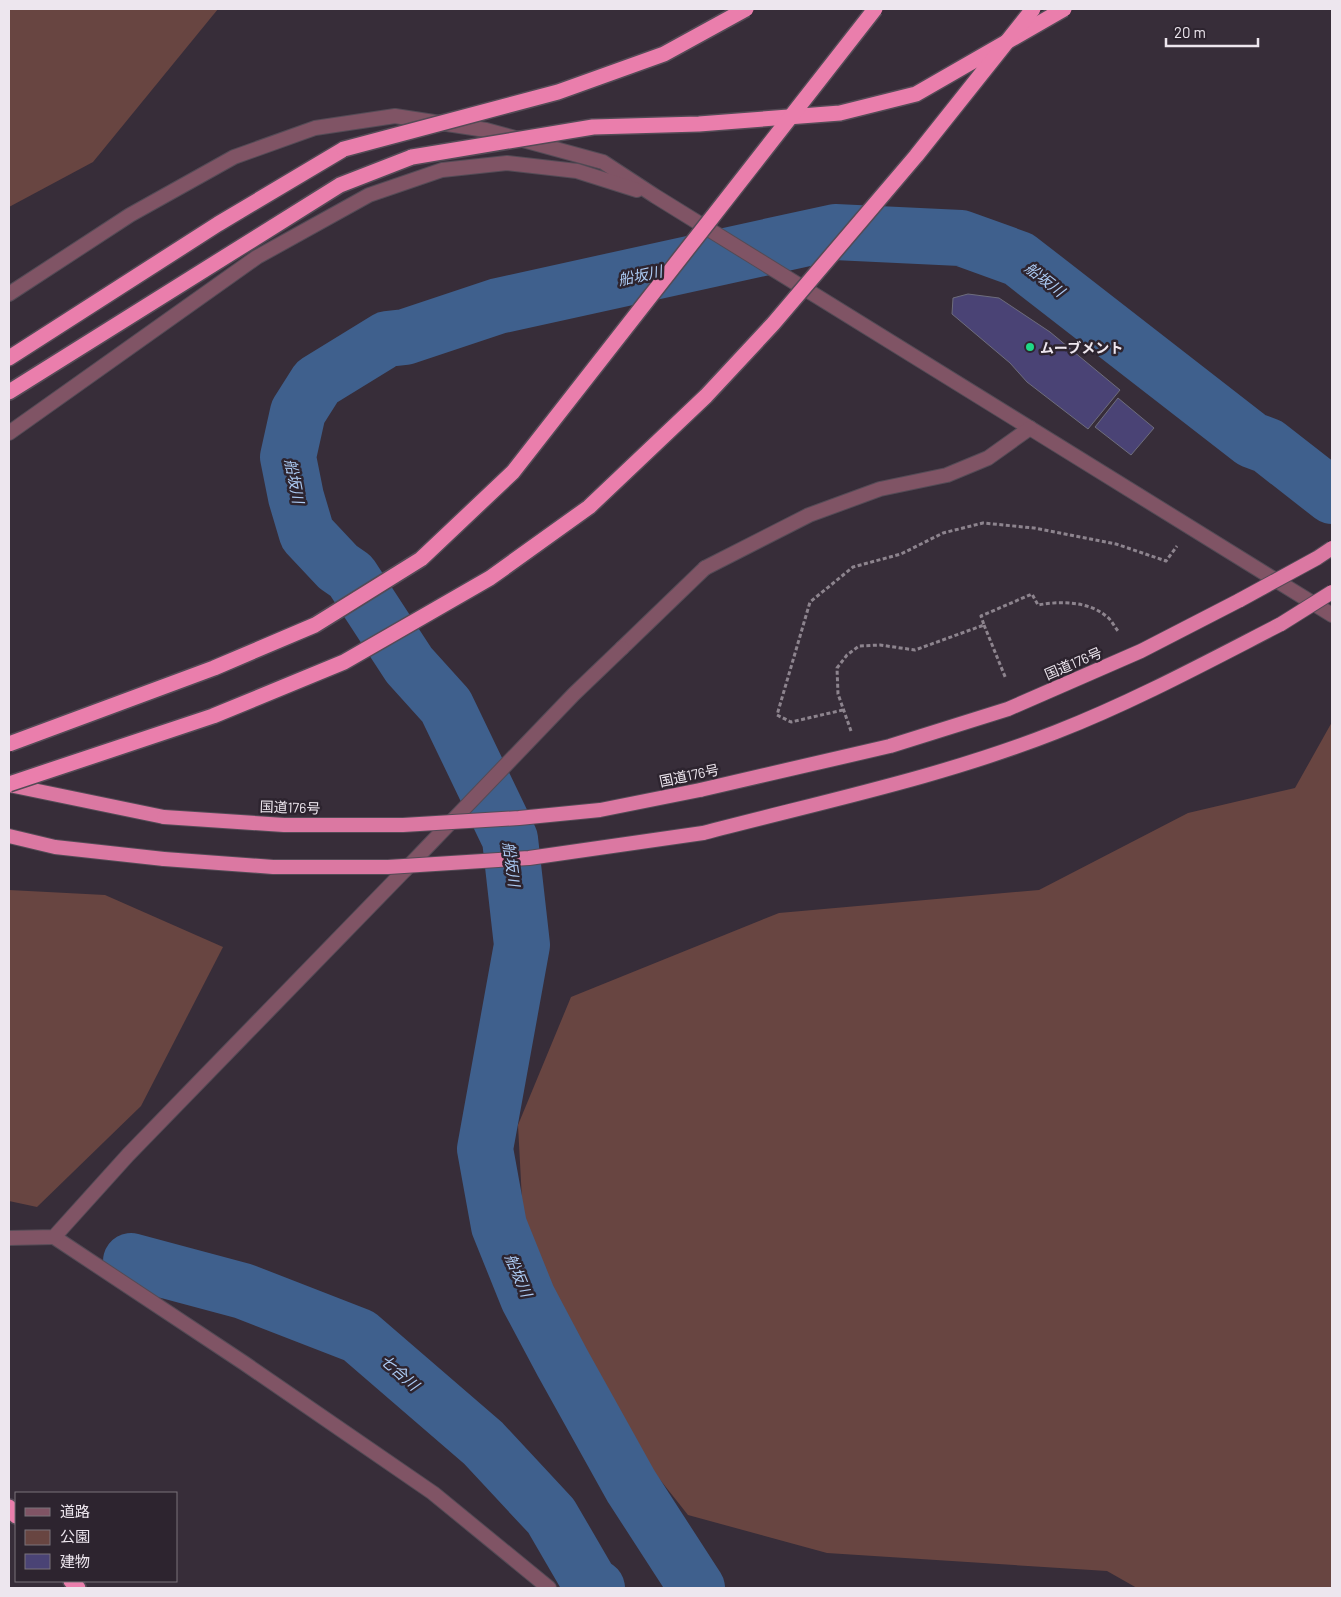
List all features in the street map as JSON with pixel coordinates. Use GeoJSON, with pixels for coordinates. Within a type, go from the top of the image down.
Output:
{"type":"FeatureCollection","features":[{"type":"Feature","properties":{"kind":"highway"},"geometry":{"type":"LineString","coordinates":[[9,358],[218,224],[344,149],[558,92],[664,54],[746,9]]}},
{"type":"Feature","properties":{"kind":"highway"},"geometry":{"type":"LineString","coordinates":[[9,744],[214,668],[315,625],[421,558],[513,472],[875,9]]}},
{"type":"Feature","properties":{"kind":"highway"},"geometry":{"type":"LineString","coordinates":[[9,785],[213,716],[344,662],[490,578],[589,506],[706,396],[773,324],[916,156],[1033,9]]}},
{"type":"Feature","properties":{"kind":"highway"},"geometry":{"type":"LineString","coordinates":[[9,392],[340,185],[412,157],[593,127],[699,124],[840,112],[916,94],[1064,9]]}},
{"type":"Feature","properties":{"kind":"highway","name":"国道176号"},"geometry":{"type":"LineString","coordinates":[[9,785],[164,817],[284,825],[403,825],[519,818],[600,810],[700,790],[890,746],[1008,709],[1141,651],[1240,600],[1332,548]]}},
{"type":"Feature","properties":{"kind":"highway"},"geometry":{"type":"LineString","coordinates":[[9,836],[56,847],[164,859],[273,866],[388,867],[529,858],[702,833],[953,769],[1056,732],[1164,684],[1281,624],[1332,592]]}},
{"type":"Feature","properties":{"kind":"street"},"geometry":{"type":"LineString","coordinates":[[9,294],[130,215],[234,157],[315,128],[395,116],[486,130],[603,162],[1332,615]]}},
{"type":"Feature","properties":{"kind":"street"},"geometry":{"type":"LineString","coordinates":[[9,434],[257,257],[369,195],[442,170],[507,163],[577,171],[655,196]]}},
{"type":"Feature","properties":{"kind":"street"},"geometry":{"type":"LineString","coordinates":[[54,1237],[128,1155],[574,694],[705,568],[809,515],[880,489],[947,475],[988,458],[1030,428]]}},
{"type":"Feature","properties":{"kind":"street"},"geometry":{"type":"LineString","coordinates":[[9,1238],[54,1237],[244,1363],[433,1493],[549,1588]]}},
{"type":"Feature","properties":{"kind":"path"},"geometry":{"type":"LineString","coordinates":[[843,710],[791,722],[777,715],[810,602],[853,567],[901,554],[943,533],[983,523],[1034,528],[1116,544],[1166,560],[1177,546]]}},
{"type":"Feature","properties":{"kind":"path"},"geometry":{"type":"LineString","coordinates":[[1006,679],[982,616],[1032,594],[1038,605],[1056,601],[1087,606],[1106,616],[1118,631]]}},
{"type":"Feature","properties":{"kind":"path"},"geometry":{"type":"LineString","coordinates":[[850,731],[838,694],[837,668],[847,655],[859,646],[880,645],[916,650],[984,625]]}},
{"type":"Feature","properties":{"kind":"green space"},"geometry":{"type":"Polygon","coordinates":[[[9,9],[218,9],[93,162],[9,207],[9,9]]]}},
{"type":"Feature","properties":{"kind":"green space"},"geometry":{"type":"Polygon","coordinates":[[[1332,722],[1332,1588],[1137,1588],[1107,1571],[827,1553],[688,1515],[528,1313],[518,1125],[571,997],[779,913],[1039,890],[1188,813],[1295,788],[1332,722]]]}},
{"type":"Feature","properties":{"kind":"green space"},"geometry":{"type":"Polygon","coordinates":[[[9,890],[105,895],[223,947],[141,1106],[37,1207],[9,1201],[9,890]]]}},
{"type":"Feature","properties":{"kind":"building","name":"ムーブメント"},"geometry":{"type":"Polygon","coordinates":[[[968,294],[999,298],[1050,332],[1120,390],[1088,429],[1027,382],[1010,363],[952,314],[953,298],[968,294]]]}},
{"type":"Feature","properties":{"kind":"building"},"geometry":{"type":"Polygon","coordinates":[[[1118,398],[1154,428],[1131,455],[1095,427],[1118,398]]]}},
{"type":"Feature","properties":{"kind":"waterway","name":"船坂川"},"geometry":{"type":"LineString","coordinates":[[697,1588],[631,1486],[562,1362],[528,1298],[499,1226],[485,1149],[522,945],[510,839],[446,706],[409,665],[351,576],[338,567],[307,534],[296,497],[288,457],[298,412],[317,382],[387,339],[405,337],[498,306],[835,232],[961,238],[1019,259],[1252,440],[1268,446],[1332,496]]}},
{"type":"Feature","properties":{"kind":"waterway","name":"七合川"},"geometry":{"type":"LineString","coordinates":[[131,1261],[243,1291],[359,1336],[483,1443],[551,1516],[590,1583],[597,1588]]}},
{"type":"Feature","properties":{"kind":"place","name":"ムーブメント"},"geometry":{"type":"Point","coordinates":[1030,347]}}]}
